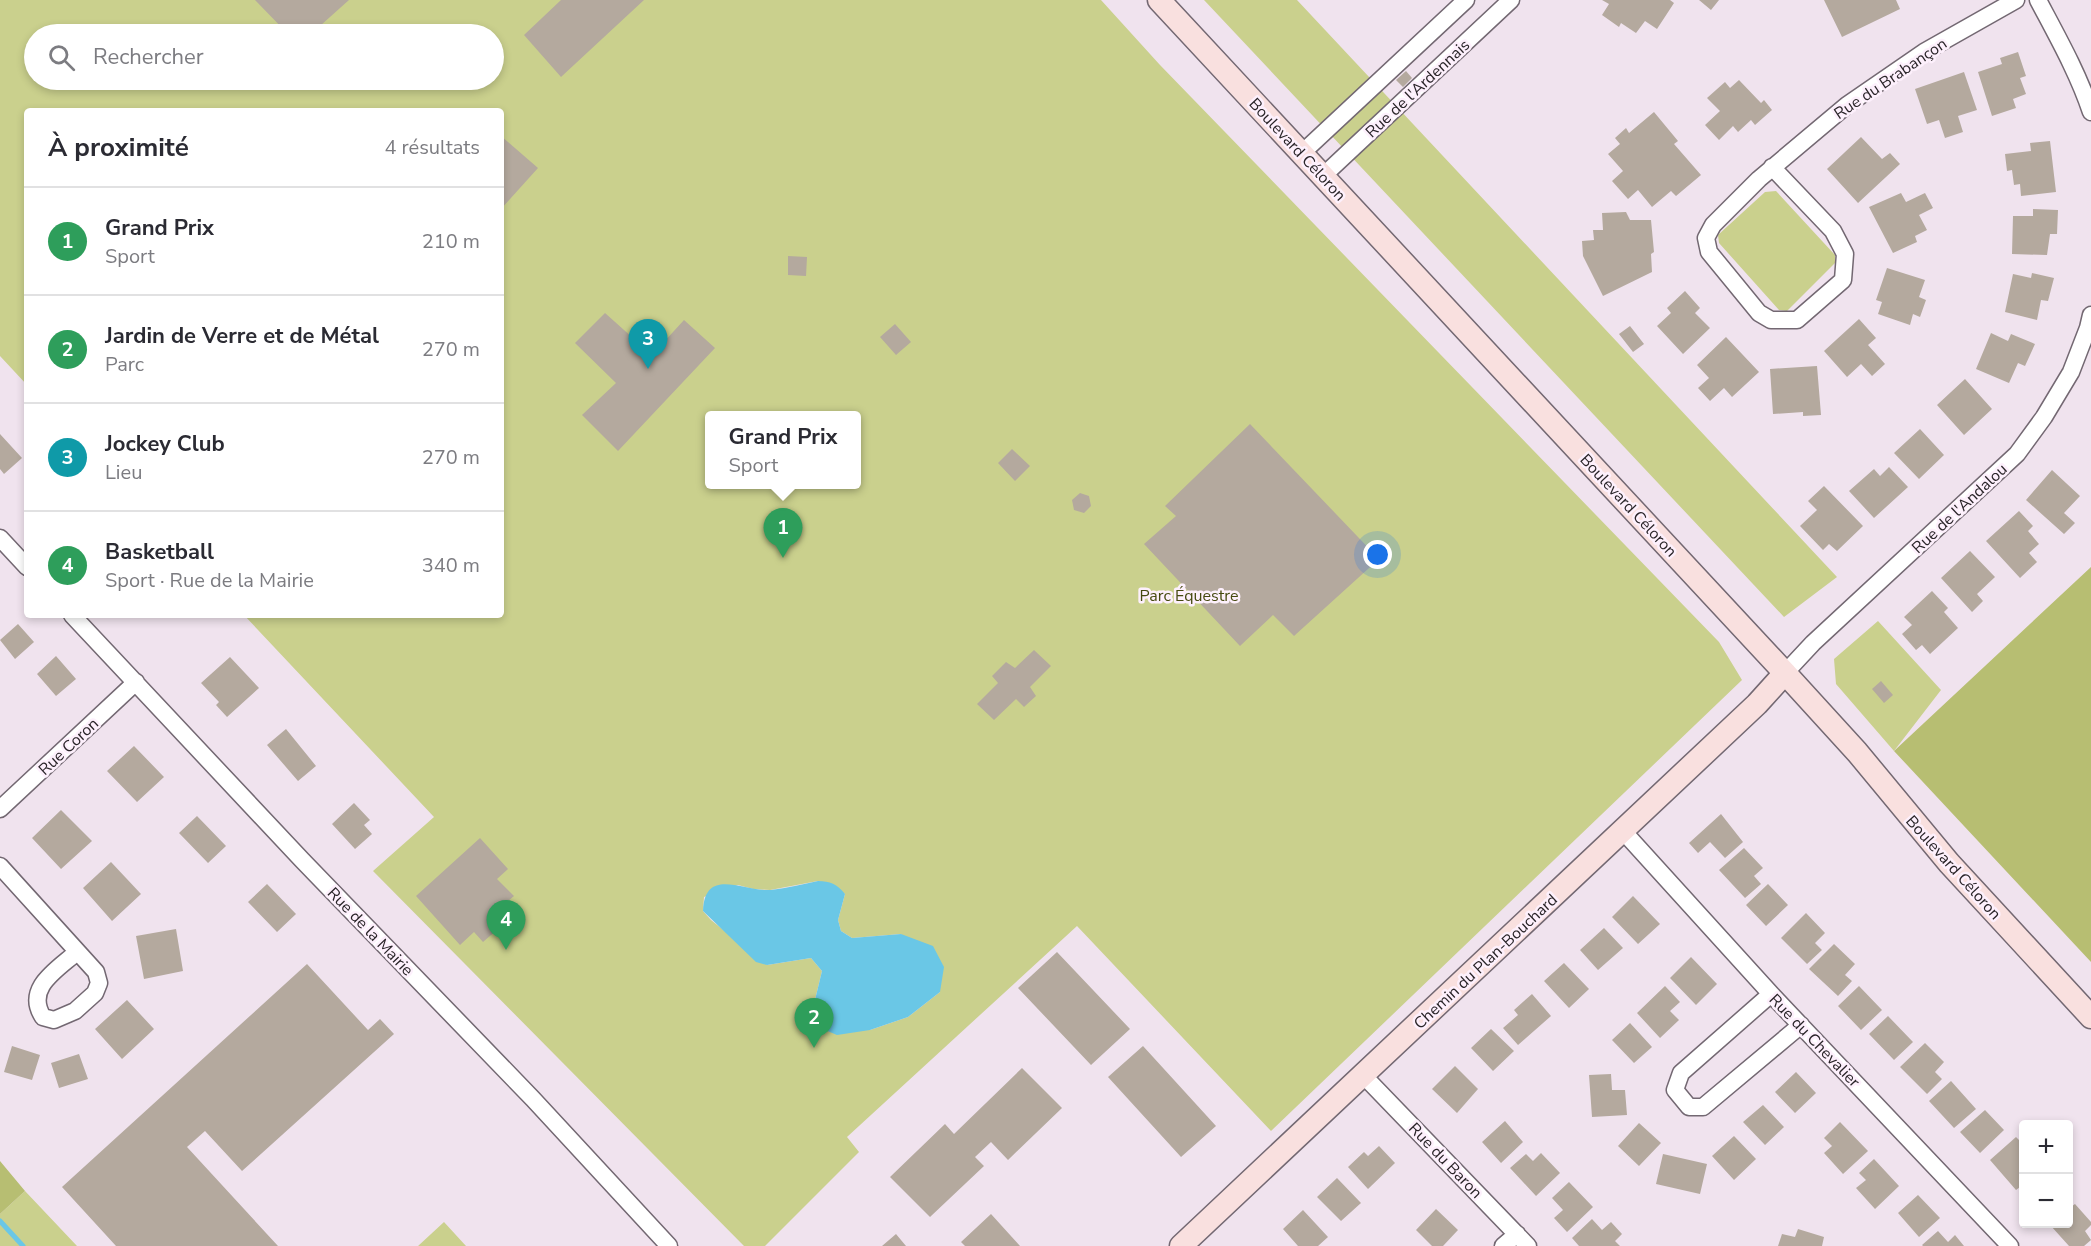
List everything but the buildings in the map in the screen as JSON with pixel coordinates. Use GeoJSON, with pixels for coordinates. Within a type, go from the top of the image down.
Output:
{"type":"FeatureCollection","features":[{"type":"Feature","properties":{"kind":"street","name":"Boulevard Céloron"},"geometry":{"type":"LineString","coordinates":[[1159,0],[1785,673],[1857,752],[1949,863],[2091,1017]]}},
{"type":"Feature","properties":{"kind":"street","name":"Rue de l'Ardennais"},"geometry":{"type":"LineString","coordinates":[[1302,153],[1466,0]]}},
{"type":"Feature","properties":{"kind":"street","name":"Rue de l'Ardennais"},"geometry":{"type":"LineString","coordinates":[[1323,176],[1511,0]]}},
{"type":"Feature","properties":{"kind":"street","name":"Rue du Brabançon"},"geometry":{"type":"LineString","coordinates":[[1772,167],[1833,231],[1845,254],[1843,280],[1797,320],[1771,321],[1759,313],[1709,252],[1706,238],[1713,225],[1772,167],[1869,89],[1923,52],[2016,0]]}},
{"type":"Feature","properties":{"kind":"street"},"geometry":{"type":"LineString","coordinates":[[2038,0],[2085,93],[2091,112]]}},
{"type":"Feature","properties":{"kind":"street","name":"Rue de l'Andalou"},"geometry":{"type":"LineString","coordinates":[[1785,673],[1813,643],[2017,454],[2044,417],[2071,372],[2091,315]]}},
{"type":"Feature","properties":{"kind":"street"},"geometry":{"type":"LineString","coordinates":[[0,538],[24,564]]}},
{"type":"Feature","properties":{"kind":"street","name":"Rue de la Mairie"},"geometry":{"type":"LineString","coordinates":[[75,618],[302,860],[533,1099],[669,1246]]}},
{"type":"Feature","properties":{"kind":"street","name":"Chemin du Plan-Bouchard"},"geometry":{"type":"LineString","coordinates":[[1181,1246],[1757,705],[1785,673]]}},
{"type":"Feature","properties":{"kind":"street","name":"Rue Coron"},"geometry":{"type":"LineString","coordinates":[[0,810],[136,682]]}},
{"type":"Feature","properties":{"kind":"street","name":"Rue du Chevalier"},"geometry":{"type":"LineString","coordinates":[[1623,831],[1771,994],[2010,1246]]}},
{"type":"Feature","properties":{"kind":"street"},"geometry":{"type":"LineString","coordinates":[[0,866],[77,952]]}},
{"type":"Feature","properties":{"kind":"street"},"geometry":{"type":"LineString","coordinates":[[1771,994],[1681,1073],[1675,1090],[1689,1107],[1703,1107],[1801,1025]]}},
{"type":"Feature","properties":{"kind":"street","name":"Rue du Baron"},"geometry":{"type":"LineString","coordinates":[[1363,1075],[1522,1240]]}},
{"type":"Feature","properties":{"kind":"street"},"geometry":{"type":"LineString","coordinates":[[1503,1246],[1522,1240]]}},
{"type":"Feature","properties":{"kind":"green space","name":"Parc Équestre"},"geometry":{"type":"Polygon","coordinates":[[[0,0],[1101,0],[1160,65],[1719,642],[1742,680],[1271,1131],[1077,926],[847,1137],[859,1152],[765,1246],[744,1246],[373,871],[434,817],[247,618],[504,618],[504,108],[24,108],[24,382],[0,356],[0,0]],[[818,881],[770,890],[738,885],[704,897],[703,911],[767,965],[811,958],[822,971],[813,1008],[870,1030],[908,1017],[940,992],[901,934],[852,938],[841,931],[838,920],[845,894],[818,881]]]}},
{"type":"Feature","properties":{"kind":"green space"},"geometry":{"type":"Polygon","coordinates":[[[1204,0],[1297,0],[1837,577],[1784,617],[1204,0]]]}},
{"type":"Feature","properties":{"kind":"green space"},"geometry":{"type":"Polygon","coordinates":[[[1776,191],[1835,255],[1835,263],[1787,311],[1779,310],[1719,243],[1718,235],[1765,192],[1776,191]]]}},
{"type":"Feature","properties":{"kind":"green space"},"geometry":{"type":"Polygon","coordinates":[[[2091,567],[2091,962],[1894,751],[2091,567]]]}},
{"type":"Feature","properties":{"kind":"green space"},"geometry":{"type":"Polygon","coordinates":[[[1878,621],[1941,690],[1894,751],[1836,684],[1834,659],[1878,621]]]}},
{"type":"Feature","properties":{"kind":"green space"},"geometry":{"type":"Polygon","coordinates":[[[0,1161],[25,1191],[0,1214],[0,1161]]]}},
{"type":"Feature","properties":{"kind":"green space"},"geometry":{"type":"Polygon","coordinates":[[[25,1191],[77,1246],[0,1246],[0,1214],[25,1191]]]}},
{"type":"Feature","properties":{"kind":"green space"},"geometry":{"type":"Polygon","coordinates":[[[444,1222],[466,1246],[418,1246],[444,1222]]]}},
{"type":"Feature","properties":{"kind":"water"},"geometry":{"type":"Polygon","coordinates":[[[818,881],[833,884],[845,894],[838,920],[841,931],[852,938],[901,934],[933,946],[944,967],[940,992],[908,1017],[870,1030],[837,1035],[818,1027],[813,1008],[822,971],[811,958],[767,965],[756,962],[703,911],[705,897],[711,889],[718,885],[727,884],[771,890],[818,881]]]}},
{"type":"Feature","properties":{"kind":"waterway"},"geometry":{"type":"LineString","coordinates":[[0,1221],[23,1246]]}},
{"type":"Feature","properties":{"kind":"place","name":"Jockey Club"},"geometry":{"type":"Point","coordinates":[648,369]}},
{"type":"Feature","properties":{"kind":"place","name":"Grand Prix"},"geometry":{"type":"Point","coordinates":[783,558]}},
{"type":"Feature","properties":{"kind":"place","name":"Basketball"},"geometry":{"type":"Point","coordinates":[506,950]}},
{"type":"Feature","properties":{"kind":"place","name":"Jardin de Verre et de Métal"},"geometry":{"type":"Point","coordinates":[814,1048]}}]}
